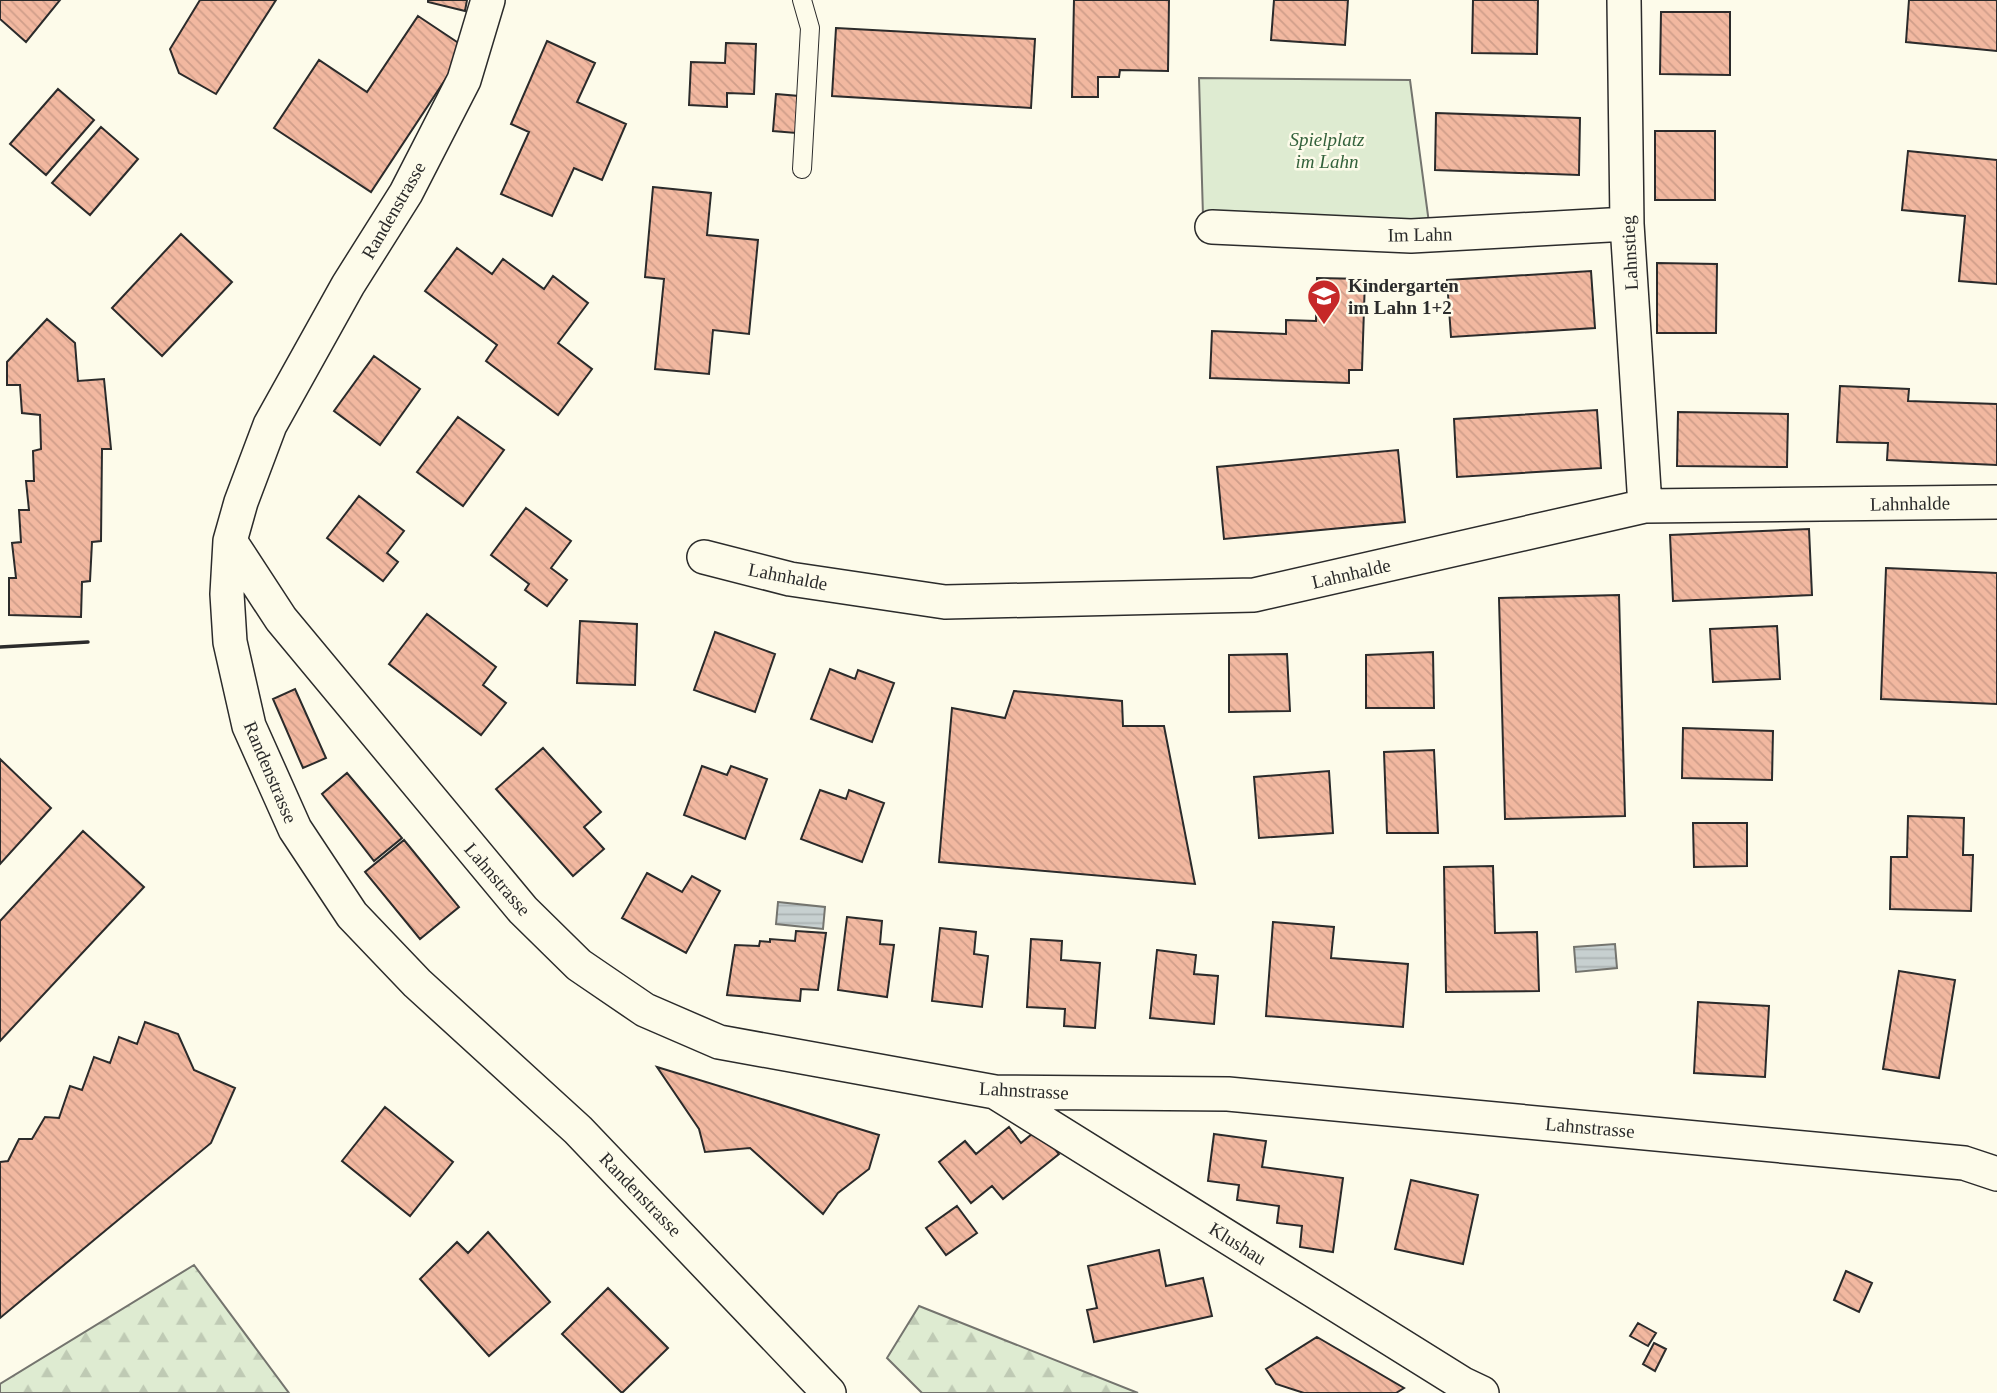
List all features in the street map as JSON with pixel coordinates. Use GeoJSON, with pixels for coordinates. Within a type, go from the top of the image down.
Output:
{"type":"FeatureCollection","features":[{"type":"Feature","properties":{"kind":"street","name":"Randenstrasse"},"geometry":{"type":"LineString","coordinates":[[488,0],[464,80],[406,193],[348,285],[270,425],[241,502],[230,541],[227,594],[230,642],[249,726],[295,829],[352,915],[416,984],[578,1130],[829,1393]]}},
{"type":"Feature","properties":{"kind":"street","name":"Lahnstieg"},"geometry":{"type":"LineString","coordinates":[[1624,0],[1627,224],[1645,506]]}},
{"type":"Feature","properties":{"kind":"street","name":"Im Lahn"},"geometry":{"type":"LineString","coordinates":[[1212,227],[1411,236],[1627,224]]}},
{"type":"Feature","properties":{"kind":"street","name":"Lahnhalde"},"geometry":{"type":"LineString","coordinates":[[704,557],[790,579],[945,602],[1254,595],[1645,506],[1997,502]]}},
{"type":"Feature","properties":{"kind":"street","name":"Lahnstrasse"},"geometry":{"type":"LineString","coordinates":[[230,541],[281,620],[523,910],[579,965],[645,1010],[719,1042],[995,1091],[1228,1094],[1964,1163],[1997,1174]]}},
{"type":"Feature","properties":{"kind":"street","name":"Klushau"},"geometry":{"type":"LineString","coordinates":[[995,1091],[1463,1384],[1482,1393]]}},
{"type":"Feature","properties":{"kind":"lane"},"geometry":{"type":"LineString","coordinates":[[802,0],[810,27],[802,169]]}},
{"type":"Feature","properties":{"kind":"green space","name":"Spielplatz im Lahn"},"geometry":{"type":"Polygon","coordinates":[[[1199,78],[1410,80],[1429,223],[1203,216],[1199,78]]]}},
{"type":"Feature","properties":{"kind":"green space"},"geometry":{"type":"Polygon","coordinates":[[[194,1265],[289,1393],[0,1393],[0,1384],[194,1265]]]}},
{"type":"Feature","properties":{"kind":"green space"},"geometry":{"type":"Polygon","coordinates":[[[919,1306],[1138,1393],[922,1393],[887,1358],[919,1306]]]}},
{"type":"Feature","properties":{"kind":"shaded area"},"geometry":{"type":"Polygon","coordinates":[[[778,902],[825,907],[823,929],[776,924],[778,902]]]}},
{"type":"Feature","properties":{"kind":"shaded area"},"geometry":{"type":"Polygon","coordinates":[[[1615,944],[1617,968],[1576,972],[1574,947],[1615,944]]]}},
{"type":"Feature","properties":{"kind":"building"},"geometry":{"type":"Polygon","coordinates":[[[0,0],[60,0],[26,42],[0,19],[0,0]]]}},
{"type":"Feature","properties":{"kind":"building"},"geometry":{"type":"Polygon","coordinates":[[[200,0],[276,0],[216,94],[179,73],[170,49],[200,0]]]}},
{"type":"Feature","properties":{"kind":"building"},"geometry":{"type":"Polygon","coordinates":[[[428,0],[467,0],[465,11],[428,0]]]}},
{"type":"Feature","properties":{"kind":"building"},"geometry":{"type":"Polygon","coordinates":[[[1074,0],[1169,0],[1168,71],[1120,70],[1119,77],[1098,77],[1098,97],[1072,97],[1074,0]]]}},
{"type":"Feature","properties":{"kind":"building"},"geometry":{"type":"Polygon","coordinates":[[[1274,0],[1348,0],[1345,45],[1271,40],[1274,0]]]}},
{"type":"Feature","properties":{"kind":"building"},"geometry":{"type":"Polygon","coordinates":[[[1473,0],[1538,0],[1537,54],[1472,53],[1473,0]]]}},
{"type":"Feature","properties":{"kind":"building"},"geometry":{"type":"Polygon","coordinates":[[[1909,0],[1997,0],[1997,51],[1906,42],[1909,0]]]}},
{"type":"Feature","properties":{"kind":"building"},"geometry":{"type":"Polygon","coordinates":[[[1661,12],[1730,12],[1730,75],[1660,74],[1661,12]]]}},
{"type":"Feature","properties":{"kind":"building"},"geometry":{"type":"Polygon","coordinates":[[[418,16],[466,48],[371,192],[274,128],[319,60],[367,92],[418,16]]]}},
{"type":"Feature","properties":{"kind":"building"},"geometry":{"type":"Polygon","coordinates":[[[836,28],[1035,39],[1031,108],[832,96],[836,28]]]}},
{"type":"Feature","properties":{"kind":"building"},"geometry":{"type":"Polygon","coordinates":[[[547,41],[595,63],[577,102],[626,124],[602,180],[574,168],[552,216],[501,194],[529,132],[511,124],[547,41]]]}},
{"type":"Feature","properties":{"kind":"building"},"geometry":{"type":"Polygon","coordinates":[[[726,43],[756,44],[754,94],[727,93],[727,107],[689,105],[691,62],[725,63],[726,43]]]}},
{"type":"Feature","properties":{"kind":"building"},"geometry":{"type":"Polygon","coordinates":[[[58,89],[94,120],[46,175],[10,144],[58,89]]]}},
{"type":"Feature","properties":{"kind":"building"},"geometry":{"type":"Polygon","coordinates":[[[776,94],[799,96],[796,133],[773,131],[776,94]]]}},
{"type":"Feature","properties":{"kind":"building"},"geometry":{"type":"Polygon","coordinates":[[[1436,113],[1580,118],[1579,175],[1435,170],[1436,113]]]}},
{"type":"Feature","properties":{"kind":"building"},"geometry":{"type":"Polygon","coordinates":[[[101,127],[138,159],[90,215],[52,183],[101,127]]]}},
{"type":"Feature","properties":{"kind":"building"},"geometry":{"type":"Polygon","coordinates":[[[1655,131],[1715,131],[1715,200],[1655,200],[1655,131]]]}},
{"type":"Feature","properties":{"kind":"building"},"geometry":{"type":"Polygon","coordinates":[[[1908,151],[1997,160],[1997,284],[1959,281],[1965,216],[1902,210],[1908,151]]]}},
{"type":"Feature","properties":{"kind":"building"},"geometry":{"type":"Polygon","coordinates":[[[653,187],[711,193],[707,235],[758,240],[749,334],[713,330],[709,374],[655,369],[664,279],[645,277],[653,187]]]}},
{"type":"Feature","properties":{"kind":"building"},"geometry":{"type":"Polygon","coordinates":[[[181,234],[232,282],[162,356],[112,308],[181,234]]]}},
{"type":"Feature","properties":{"kind":"building"},"geometry":{"type":"Polygon","coordinates":[[[457,248],[492,274],[503,259],[544,289],[553,276],[588,303],[558,343],[592,369],[558,415],[486,361],[497,345],[425,291],[457,248]]]}},
{"type":"Feature","properties":{"kind":"building"},"geometry":{"type":"Polygon","coordinates":[[[1657,263],[1717,264],[1716,333],[1657,333],[1657,263]]]}},
{"type":"Feature","properties":{"kind":"building"},"geometry":{"type":"Polygon","coordinates":[[[1591,271],[1595,328],[1451,337],[1447,280],[1591,271]]]}},
{"type":"Feature","properties":{"kind":"building","name":"Kindergarten im Lahn 1+2"},"geometry":{"type":"Polygon","coordinates":[[[1317,278],[1365,279],[1362,370],[1349,370],[1349,383],[1210,378],[1212,331],[1286,334],[1286,320],[1316,321],[1317,278]]]}},
{"type":"Feature","properties":{"kind":"building"},"geometry":{"type":"Polygon","coordinates":[[[47,319],[75,343],[78,381],[104,379],[111,449],[102,449],[101,541],[92,542],[90,581],[82,582],[81,617],[9,615],[9,578],[16,578],[12,543],[21,542],[19,510],[29,510],[26,481],[34,481],[33,451],[41,449],[40,415],[22,413],[20,385],[7,385],[7,362],[47,319]]]}},
{"type":"Feature","properties":{"kind":"building"},"geometry":{"type":"Polygon","coordinates":[[[374,356],[420,389],[380,445],[334,411],[374,356]]]}},
{"type":"Feature","properties":{"kind":"building"},"geometry":{"type":"Polygon","coordinates":[[[1840,386],[1909,389],[1908,401],[1997,404],[1997,465],[1887,460],[1888,443],[1837,442],[1840,386]]]}},
{"type":"Feature","properties":{"kind":"building"},"geometry":{"type":"Polygon","coordinates":[[[1597,410],[1601,468],[1457,477],[1454,419],[1597,410]]]}},
{"type":"Feature","properties":{"kind":"building"},"geometry":{"type":"Polygon","coordinates":[[[1678,412],[1788,414],[1787,467],[1677,466],[1678,412]]]}},
{"type":"Feature","properties":{"kind":"building"},"geometry":{"type":"Polygon","coordinates":[[[458,417],[504,450],[463,506],[417,472],[458,417]]]}},
{"type":"Feature","properties":{"kind":"building"},"geometry":{"type":"Polygon","coordinates":[[[1398,450],[1405,522],[1224,539],[1217,467],[1398,450]]]}},
{"type":"Feature","properties":{"kind":"building"},"geometry":{"type":"Polygon","coordinates":[[[359,496],[404,531],[387,553],[398,562],[383,581],[327,538],[359,496]]]}},
{"type":"Feature","properties":{"kind":"building"},"geometry":{"type":"Polygon","coordinates":[[[526,508],[571,541],[551,568],[567,580],[547,606],[525,590],[529,584],[491,555],[526,508]]]}},
{"type":"Feature","properties":{"kind":"building"},"geometry":{"type":"Polygon","coordinates":[[[1809,529],[1812,595],[1673,601],[1670,535],[1809,529]]]}},
{"type":"Feature","properties":{"kind":"building"},"geometry":{"type":"Polygon","coordinates":[[[1886,568],[1997,573],[1997,704],[1881,699],[1886,568]]]}},
{"type":"Feature","properties":{"kind":"building"},"geometry":{"type":"Polygon","coordinates":[[[1619,595],[1625,816],[1505,819],[1499,598],[1619,595]]]}},
{"type":"Feature","properties":{"kind":"building"},"geometry":{"type":"Polygon","coordinates":[[[427,614],[496,667],[483,685],[506,703],[481,735],[389,664],[427,614]]]}},
{"type":"Feature","properties":{"kind":"building"},"geometry":{"type":"Polygon","coordinates":[[[580,621],[637,624],[635,685],[577,683],[580,621]]]}},
{"type":"Feature","properties":{"kind":"building"},"geometry":{"type":"Polygon","coordinates":[[[1777,626],[1780,679],[1713,682],[1710,629],[1777,626]]]}},
{"type":"Feature","properties":{"kind":"building"},"geometry":{"type":"Polygon","coordinates":[[[715,632],[775,654],[755,712],[694,690],[715,632]]]}},
{"type":"Feature","properties":{"kind":"building"},"geometry":{"type":"Polygon","coordinates":[[[1433,652],[1434,708],[1366,708],[1366,655],[1433,652]]]}},
{"type":"Feature","properties":{"kind":"building"},"geometry":{"type":"Polygon","coordinates":[[[1287,654],[1290,711],[1229,712],[1229,655],[1287,654]]]}},
{"type":"Feature","properties":{"kind":"building"},"geometry":{"type":"Polygon","coordinates":[[[830,669],[855,679],[858,670],[894,683],[872,742],[811,719],[830,669]]]}},
{"type":"Feature","properties":{"kind":"building"},"geometry":{"type":"Polygon","coordinates":[[[295,689],[326,758],[303,768],[273,699],[295,689]]]}},
{"type":"Feature","properties":{"kind":"building"},"geometry":{"type":"Polygon","coordinates":[[[1014,691],[1122,701],[1123,726],[1164,726],[1195,884],[939,862],[952,708],[1005,718],[1014,691]]]}},
{"type":"Feature","properties":{"kind":"building"},"geometry":{"type":"Polygon","coordinates":[[[1683,728],[1773,731],[1772,780],[1682,778],[1683,728]]]}},
{"type":"Feature","properties":{"kind":"building"},"geometry":{"type":"Polygon","coordinates":[[[543,748],[601,812],[584,827],[604,849],[573,876],[496,789],[543,748]]]}},
{"type":"Feature","properties":{"kind":"building"},"geometry":{"type":"Polygon","coordinates":[[[1434,750],[1438,833],[1387,833],[1384,752],[1434,750]]]}},
{"type":"Feature","properties":{"kind":"building"},"geometry":{"type":"Polygon","coordinates":[[[0,759],[51,808],[0,864],[0,759]]]}},
{"type":"Feature","properties":{"kind":"building"},"geometry":{"type":"Polygon","coordinates":[[[702,766],[727,775],[731,766],[767,779],[745,839],[684,815],[702,766]]]}},
{"type":"Feature","properties":{"kind":"building"},"geometry":{"type":"Polygon","coordinates":[[[1329,771],[1333,833],[1259,838],[1254,777],[1329,771]]]}},
{"type":"Feature","properties":{"kind":"building"},"geometry":{"type":"Polygon","coordinates":[[[347,773],[402,838],[374,861],[322,794],[347,773]]]}},
{"type":"Feature","properties":{"kind":"building"},"geometry":{"type":"Polygon","coordinates":[[[820,790],[846,799],[849,790],[884,803],[862,862],[801,839],[820,790]]]}},
{"type":"Feature","properties":{"kind":"building"},"geometry":{"type":"Polygon","coordinates":[[[1908,816],[1964,818],[1963,855],[1973,855],[1971,911],[1890,909],[1891,857],[1907,857],[1908,816]]]}},
{"type":"Feature","properties":{"kind":"building"},"geometry":{"type":"Polygon","coordinates":[[[1693,823],[1747,823],[1747,866],[1694,867],[1693,823]]]}},
{"type":"Feature","properties":{"kind":"building"},"geometry":{"type":"Polygon","coordinates":[[[83,831],[144,887],[0,1041],[0,921],[83,831]]]}},
{"type":"Feature","properties":{"kind":"building"},"geometry":{"type":"Polygon","coordinates":[[[404,840],[459,907],[420,939],[365,872],[404,840]]]}},
{"type":"Feature","properties":{"kind":"building"},"geometry":{"type":"Polygon","coordinates":[[[1493,866],[1495,933],[1537,932],[1539,991],[1446,992],[1444,867],[1493,866]]]}},
{"type":"Feature","properties":{"kind":"building"},"geometry":{"type":"Polygon","coordinates":[[[647,873],[682,892],[692,876],[720,891],[686,953],[622,918],[647,873]]]}},
{"type":"Feature","properties":{"kind":"building"},"geometry":{"type":"Polygon","coordinates":[[[847,917],[882,921],[880,944],[894,945],[887,997],[838,990],[847,917]]]}},
{"type":"Feature","properties":{"kind":"building"},"geometry":{"type":"Polygon","coordinates":[[[1273,922],[1334,927],[1331,958],[1408,964],[1403,1027],[1266,1016],[1273,922]]]}},
{"type":"Feature","properties":{"kind":"building"},"geometry":{"type":"Polygon","coordinates":[[[940,928],[976,932],[974,954],[988,956],[982,1007],[932,1001],[940,928]]]}},
{"type":"Feature","properties":{"kind":"building"},"geometry":{"type":"Polygon","coordinates":[[[796,931],[826,933],[818,990],[801,989],[800,1001],[727,995],[735,945],[759,946],[760,941],[770,942],[770,939],[795,941],[796,931]]]}},
{"type":"Feature","properties":{"kind":"building"},"geometry":{"type":"Polygon","coordinates":[[[1031,939],[1062,941],[1061,960],[1100,963],[1095,1028],[1064,1026],[1065,1009],[1027,1007],[1031,939]]]}},
{"type":"Feature","properties":{"kind":"building"},"geometry":{"type":"Polygon","coordinates":[[[1157,950],[1196,955],[1194,974],[1218,976],[1214,1024],[1150,1018],[1157,950]]]}},
{"type":"Feature","properties":{"kind":"building"},"geometry":{"type":"Polygon","coordinates":[[[1899,971],[1955,980],[1939,1078],[1883,1069],[1899,971]]]}},
{"type":"Feature","properties":{"kind":"building"},"geometry":{"type":"Polygon","coordinates":[[[1698,1002],[1769,1006],[1765,1077],[1694,1073],[1698,1002]]]}},
{"type":"Feature","properties":{"kind":"building"},"geometry":{"type":"Polygon","coordinates":[[[145,1022],[178,1034],[194,1070],[235,1088],[211,1143],[0,1318],[0,1162],[8,1161],[19,1139],[32,1139],[45,1117],[59,1118],[70,1086],[82,1090],[94,1057],[110,1063],[119,1037],[137,1044],[145,1022]]]}},
{"type":"Feature","properties":{"kind":"building"},"geometry":{"type":"Polygon","coordinates":[[[657,1067],[879,1135],[869,1169],[838,1193],[823,1214],[750,1148],[705,1152],[699,1129],[657,1067]]]}},
{"type":"Feature","properties":{"kind":"building"},"geometry":{"type":"Polygon","coordinates":[[[385,1107],[453,1162],[410,1216],[342,1161],[385,1107]]]}},
{"type":"Feature","properties":{"kind":"building"},"geometry":{"type":"Polygon","coordinates":[[[1009,1127],[1021,1143],[1038,1129],[1059,1154],[1003,1199],[992,1186],[971,1203],[939,1162],[965,1141],[976,1154],[1009,1127]]]}},
{"type":"Feature","properties":{"kind":"building"},"geometry":{"type":"Polygon","coordinates":[[[1214,1134],[1266,1141],[1262,1167],[1343,1178],[1333,1252],[1300,1247],[1302,1226],[1277,1223],[1279,1206],[1237,1200],[1239,1185],[1208,1181],[1214,1134]]]}},
{"type":"Feature","properties":{"kind":"building"},"geometry":{"type":"Polygon","coordinates":[[[1411,1180],[1478,1195],[1463,1264],[1395,1249],[1411,1180]]]}},
{"type":"Feature","properties":{"kind":"building"},"geometry":{"type":"Polygon","coordinates":[[[957,1206],[977,1233],[946,1255],[926,1228],[957,1206]]]}},
{"type":"Feature","properties":{"kind":"building"},"geometry":{"type":"Polygon","coordinates":[[[488,1232],[550,1302],[489,1356],[420,1279],[457,1242],[468,1253],[488,1232]]]}},
{"type":"Feature","properties":{"kind":"building"},"geometry":{"type":"Polygon","coordinates":[[[1159,1250],[1166,1286],[1203,1278],[1212,1316],[1094,1342],[1087,1310],[1097,1308],[1088,1266],[1159,1250]]]}},
{"type":"Feature","properties":{"kind":"building"},"geometry":{"type":"Polygon","coordinates":[[[1846,1271],[1872,1283],[1859,1312],[1834,1300],[1846,1271]]]}},
{"type":"Feature","properties":{"kind":"building"},"geometry":{"type":"Polygon","coordinates":[[[608,1288],[668,1348],[622,1393],[562,1334],[608,1288]]]}},
{"type":"Feature","properties":{"kind":"building"},"geometry":{"type":"Polygon","coordinates":[[[1638,1323],[1656,1333],[1648,1346],[1630,1336],[1638,1323]]]}},
{"type":"Feature","properties":{"kind":"building"},"geometry":{"type":"Polygon","coordinates":[[[1317,1337],[1404,1388],[1396,1393],[1304,1393],[1276,1384],[1266,1369],[1317,1337]]]}},
{"type":"Feature","properties":{"kind":"building"},"geometry":{"type":"Polygon","coordinates":[[[1654,1343],[1666,1349],[1655,1371],[1643,1364],[1654,1343]]]}},
{"type":"Feature","properties":{"kind":"wall"},"geometry":{"type":"LineString","coordinates":[[0,647],[88,642]]}},
{"type":"Feature","properties":{"kind":"place","name":"Kindergarten im Lahn 1+2"},"geometry":{"type":"Point","coordinates":[1324,326]}}]}
